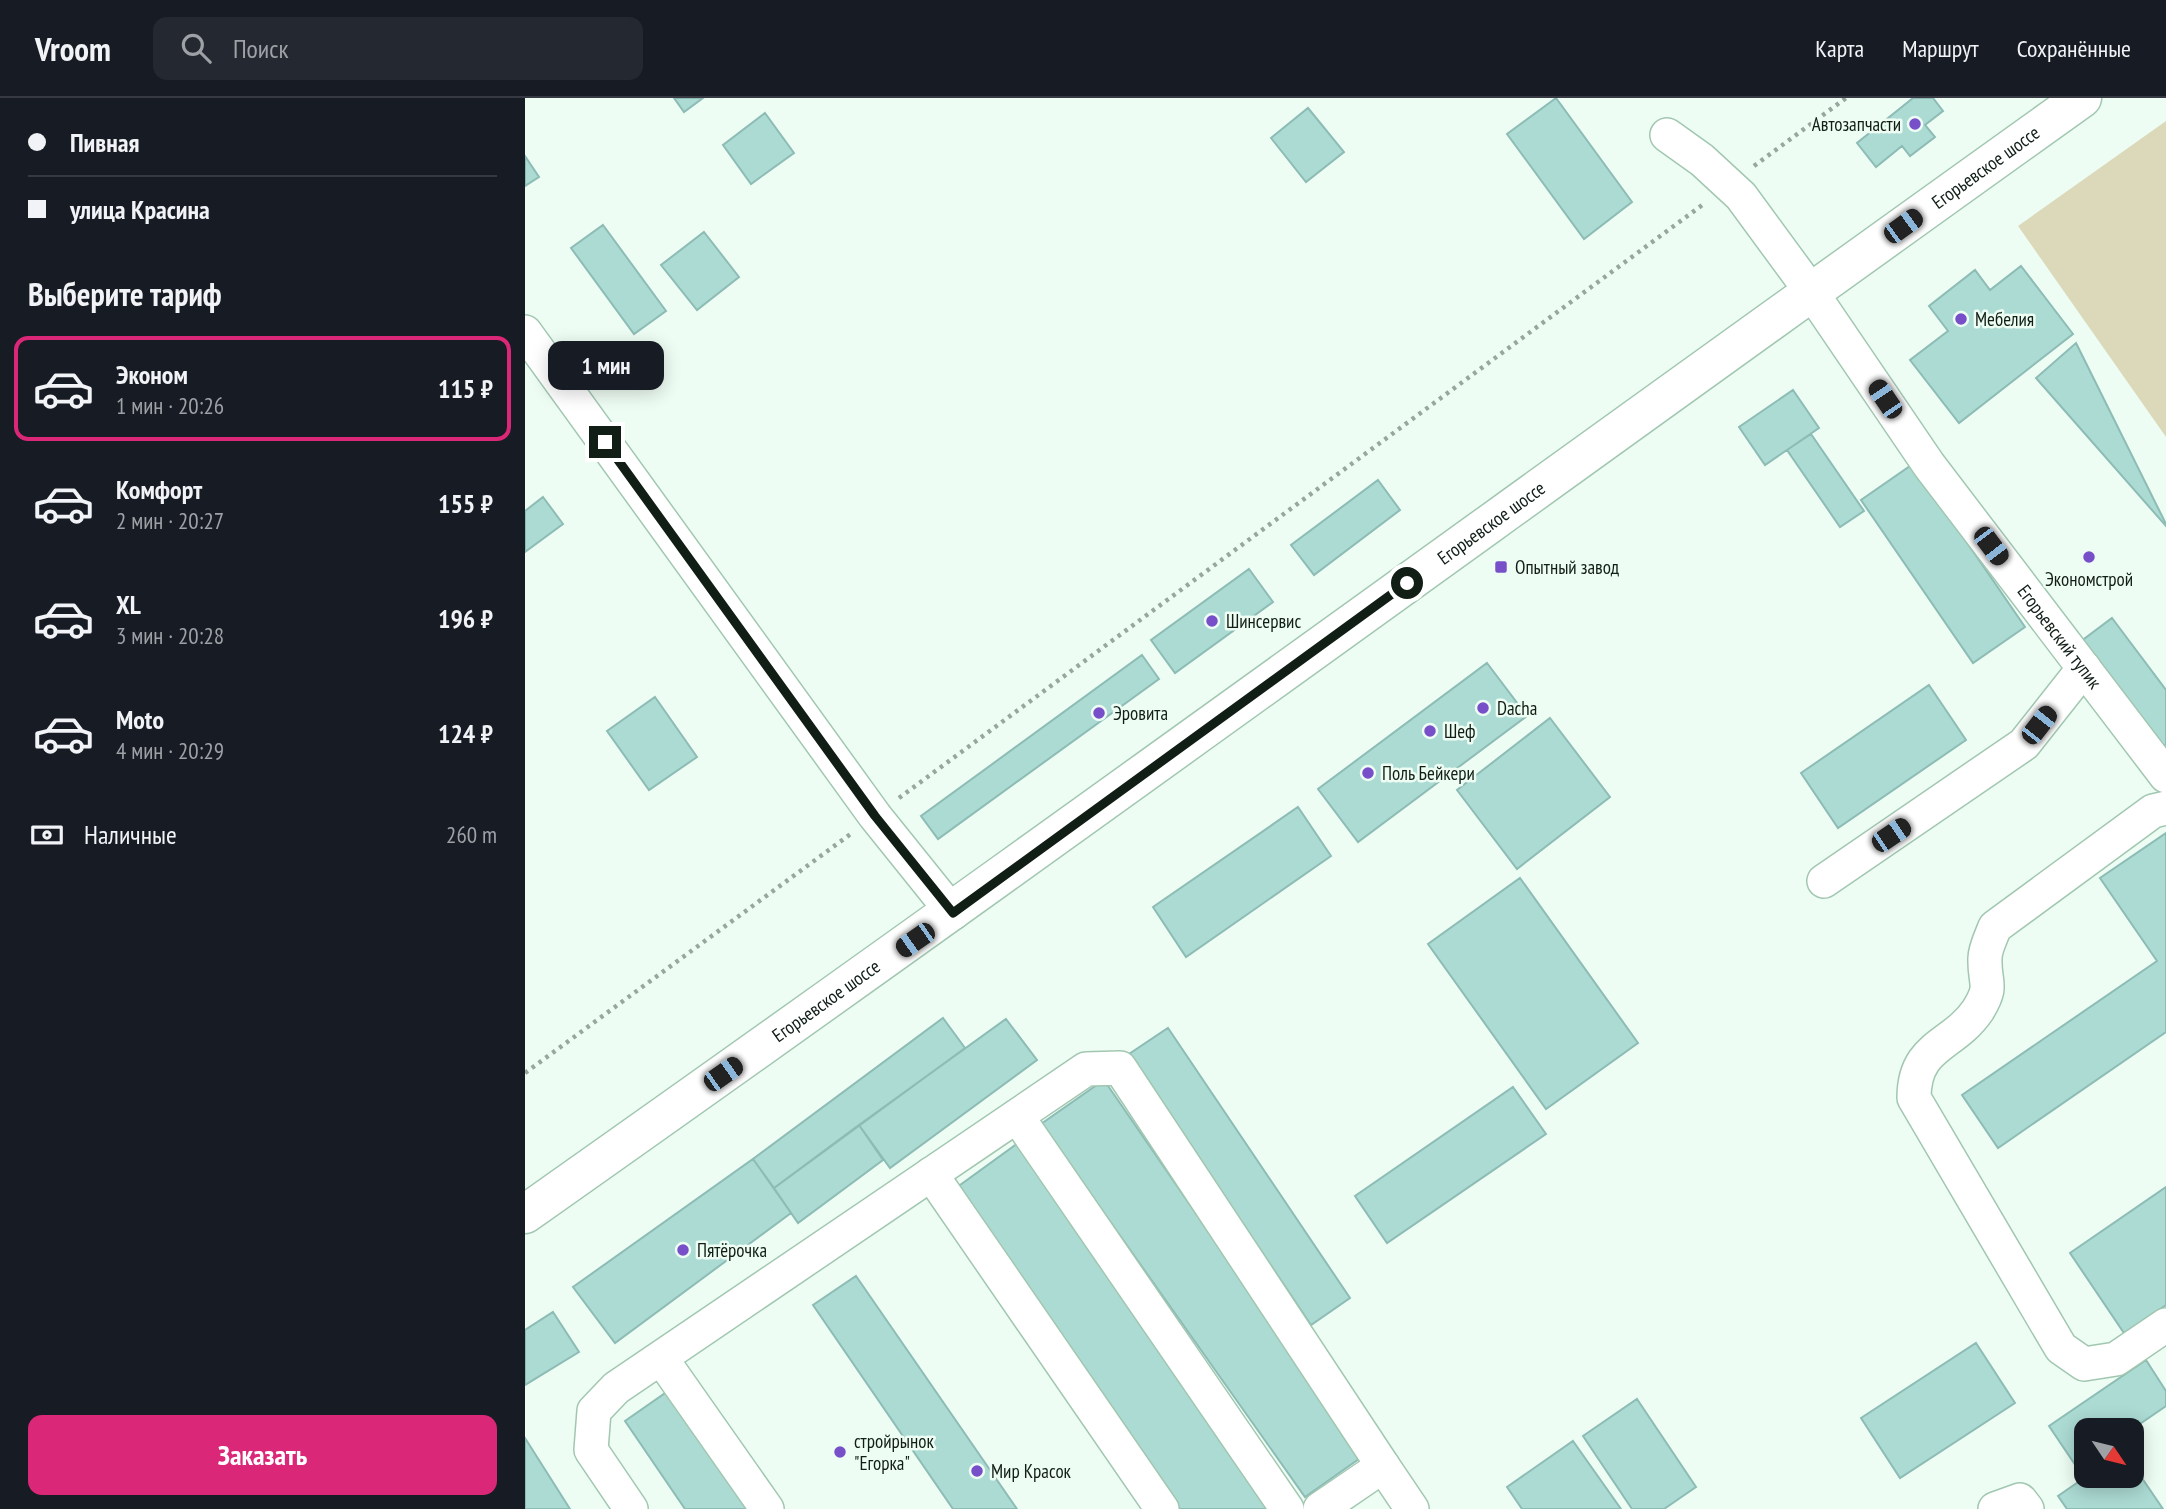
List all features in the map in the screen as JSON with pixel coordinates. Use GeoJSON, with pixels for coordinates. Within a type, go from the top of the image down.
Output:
{"type":"FeatureCollection","features":[{"type":"Feature","properties":{"kind":"main road","name":"Егорьевское шоссе"},"geometry":{"type":"LineString","coordinates":[[525,1214],[953,913],[1810,290],[2082,98]]}},
{"type":"Feature","properties":{"kind":"street","name":"Егорьевский тупик"},"geometry":{"type":"LineString","coordinates":[[1667,135],[1702,160],[1741,196],[1810,290],[1929,465],[2166,776]]}},
{"type":"Feature","properties":{"kind":"street"},"geometry":{"type":"LineString","coordinates":[[525,332],[875,816],[953,913]]}},
{"type":"Feature","properties":{"kind":"street"},"geometry":{"type":"LineString","coordinates":[[1824,881],[2024,744],[2084,668]]}},
{"type":"Feature","properties":{"kind":"street"},"geometry":{"type":"LineString","coordinates":[[2166,808],[2153,811],[1995,927],[1985,957],[1989,991],[1975,1013],[1924,1057],[1914,1078],[1914,1098],[2061,1348],[2084,1364],[2116,1359],[2166,1325]]}},
{"type":"Feature","properties":{"kind":"street"},"geometry":{"type":"LineString","coordinates":[[631,1509],[591,1450],[594,1412],[616,1388],[1086,1069],[1120,1068],[1412,1509]]}},
{"type":"Feature","properties":{"kind":"street"},"geometry":{"type":"LineString","coordinates":[[1017,1116],[1287,1509]]}},
{"type":"Feature","properties":{"kind":"street"},"geometry":{"type":"LineString","coordinates":[[931,1174],[1162,1509]]}},
{"type":"Feature","properties":{"kind":"street"},"geometry":{"type":"LineString","coordinates":[[661,1358],[767,1509]]}},
{"type":"Feature","properties":{"kind":"street"},"geometry":{"type":"LineString","coordinates":[[1320,1509],[1383,1466]]}},
{"type":"Feature","properties":{"kind":"street"},"geometry":{"type":"LineString","coordinates":[[1995,1509],[2020,1500],[2027,1509]]}},
{"type":"Feature","properties":{"kind":"path"},"geometry":{"type":"LineString","coordinates":[[1746,172],[1846,98]]}},
{"type":"Feature","properties":{"kind":"path"},"geometry":{"type":"LineString","coordinates":[[525,1073],[1713,197]]}},
{"type":"Feature","properties":{"kind":"shaded area"},"geometry":{"type":"Polygon","coordinates":[[[2166,121],[2166,437],[2018,226],[2166,121]]]}},
{"type":"Feature","properties":{"kind":"building"},"geometry":{"type":"Polygon","coordinates":[[[674,98],[703,98],[684,112],[674,98]]]}},
{"type":"Feature","properties":{"kind":"building"},"geometry":{"type":"Polygon","coordinates":[[[1556,98],[1632,202],[1584,239],[1507,134],[1556,98]]]}},
{"type":"Feature","properties":{"kind":"building"},"geometry":{"type":"Polygon","coordinates":[[[1913,98],[1933,98],[1943,111],[1925,125],[1935,137],[1910,156],[1902,146],[1876,167],[1857,143],[1913,98]]]}},
{"type":"Feature","properties":{"kind":"building"},"geometry":{"type":"Polygon","coordinates":[[[1308,108],[1344,152],[1306,182],[1271,138],[1308,108]]]}},
{"type":"Feature","properties":{"kind":"building"},"geometry":{"type":"Polygon","coordinates":[[[765,113],[794,153],[751,184],[723,145],[765,113]]]}},
{"type":"Feature","properties":{"kind":"building"},"geometry":{"type":"Polygon","coordinates":[[[525,156],[539,177],[525,186],[525,156]]]}},
{"type":"Feature","properties":{"kind":"building"},"geometry":{"type":"Polygon","coordinates":[[[603,225],[666,311],[634,334],[571,248],[603,225]]]}},
{"type":"Feature","properties":{"kind":"building"},"geometry":{"type":"Polygon","coordinates":[[[704,232],[739,277],[697,310],[661,265],[704,232]]]}},
{"type":"Feature","properties":{"kind":"building"},"geometry":{"type":"Polygon","coordinates":[[[2021,266],[2073,334],[1959,423],[1910,360],[1948,331],[1929,306],[1975,270],[1990,290],[2021,266]]]}},
{"type":"Feature","properties":{"kind":"building"},"geometry":{"type":"Polygon","coordinates":[[[2076,343],[2166,524],[2166,526],[2036,378],[2076,343]]]}},
{"type":"Feature","properties":{"kind":"building"},"geometry":{"type":"Polygon","coordinates":[[[1793,390],[1819,428],[1765,465],[1739,427],[1793,390]]]}},
{"type":"Feature","properties":{"kind":"building"},"geometry":{"type":"Polygon","coordinates":[[[1811,434],[1864,511],[1840,527],[1787,450],[1811,434]]]}},
{"type":"Feature","properties":{"kind":"building"},"geometry":{"type":"Polygon","coordinates":[[[1913,464],[2025,627],[1973,663],[1861,500],[1913,464]]]}},
{"type":"Feature","properties":{"kind":"building"},"geometry":{"type":"Polygon","coordinates":[[[1378,480],[1400,510],[1314,575],[1291,545],[1378,480]]]}},
{"type":"Feature","properties":{"kind":"building"},"geometry":{"type":"Polygon","coordinates":[[[543,497],[563,524],[525,552],[525,511],[543,497]]]}},
{"type":"Feature","properties":{"kind":"building","name":"Шинсервис"},"geometry":{"type":"Polygon","coordinates":[[[1249,569],[1273,602],[1175,673],[1151,640],[1249,569]]]}},
{"type":"Feature","properties":{"kind":"building"},"geometry":{"type":"Polygon","coordinates":[[[2112,618],[2166,690],[2166,744],[2157,751],[2076,645],[2112,618]]]}},
{"type":"Feature","properties":{"kind":"building"},"geometry":{"type":"Polygon","coordinates":[[[1142,655],[1159,679],[938,839],[921,816],[1142,655]]]}},
{"type":"Feature","properties":{"kind":"building"},"geometry":{"type":"Polygon","coordinates":[[[1487,663],[1527,716],[1358,842],[1318,789],[1487,663]]]}},
{"type":"Feature","properties":{"kind":"building"},"geometry":{"type":"Polygon","coordinates":[[[1929,685],[1966,740],[1838,828],[1801,773],[1929,685]]]}},
{"type":"Feature","properties":{"kind":"building"},"geometry":{"type":"Polygon","coordinates":[[[655,697],[697,757],[649,790],[607,731],[655,697]]]}},
{"type":"Feature","properties":{"kind":"building"},"geometry":{"type":"Polygon","coordinates":[[[1550,718],[1610,797],[1517,869],[1457,790],[1550,718]]]}},
{"type":"Feature","properties":{"kind":"building"},"geometry":{"type":"Polygon","coordinates":[[[1298,807],[1331,856],[1186,957],[1153,907],[1298,807]]]}},
{"type":"Feature","properties":{"kind":"building"},"geometry":{"type":"Polygon","coordinates":[[[2166,833],[2166,1032],[1998,1148],[1962,1095],[2157,961],[2100,878],[2166,833]]]}},
{"type":"Feature","properties":{"kind":"building"},"geometry":{"type":"Polygon","coordinates":[[[1520,878],[1638,1043],[1546,1109],[1428,944],[1520,878]]]}},
{"type":"Feature","properties":{"kind":"building"},"geometry":{"type":"Polygon","coordinates":[[[943,1018],[965,1048],[774,1188],[753,1159],[943,1018]]]}},
{"type":"Feature","properties":{"kind":"building"},"geometry":{"type":"Polygon","coordinates":[[[1006,1019],[1037,1060],[890,1168],[859,1125],[1006,1019]]]}},
{"type":"Feature","properties":{"kind":"building"},"geometry":{"type":"Polygon","coordinates":[[[1168,1028],[1350,1298],[1311,1325],[1129,1054],[1168,1028]]]}},
{"type":"Feature","properties":{"kind":"building"},"geometry":{"type":"Polygon","coordinates":[[[1104,1080],[1363,1456],[1305,1497],[1041,1124],[1104,1080]]]}},
{"type":"Feature","properties":{"kind":"building"},"geometry":{"type":"Polygon","coordinates":[[[1513,1087],[1546,1134],[1387,1243],[1355,1196],[1513,1087]]]}},
{"type":"Feature","properties":{"kind":"building"},"geometry":{"type":"Polygon","coordinates":[[[859,1125],[883,1160],[798,1223],[774,1188],[859,1125]]]}},
{"type":"Feature","properties":{"kind":"building"},"geometry":{"type":"Polygon","coordinates":[[[1018,1143],[1270,1509],[1180,1509],[956,1188],[1018,1143]]]}},
{"type":"Feature","properties":{"kind":"building","name":"Пятёрочка"},"geometry":{"type":"Polygon","coordinates":[[[753,1159],[791,1213],[615,1343],[573,1287],[753,1159]]]}},
{"type":"Feature","properties":{"kind":"building"},"geometry":{"type":"Polygon","coordinates":[[[2166,1187],[2166,1305],[2124,1333],[2070,1253],[2166,1187]]]}},
{"type":"Feature","properties":{"kind":"building"},"geometry":{"type":"Polygon","coordinates":[[[856,1276],[1017,1509],[953,1509],[813,1305],[856,1276]]]}},
{"type":"Feature","properties":{"kind":"building"},"geometry":{"type":"Polygon","coordinates":[[[553,1312],[579,1352],[525,1385],[525,1330],[553,1312]]]}},
{"type":"Feature","properties":{"kind":"building"},"geometry":{"type":"Polygon","coordinates":[[[1976,1343],[2015,1403],[1900,1478],[1861,1418],[1976,1343]]]}},
{"type":"Feature","properties":{"kind":"building"},"geometry":{"type":"Polygon","coordinates":[[[2146,1360],[2166,1391],[2166,1406],[2144,1421],[2144,1418],[2074,1418],[2074,1463],[2049,1426],[2146,1360]]]}},
{"type":"Feature","properties":{"kind":"building"},"geometry":{"type":"Polygon","coordinates":[[[671,1389],[753,1509],[685,1509],[625,1421],[671,1389]]]}},
{"type":"Feature","properties":{"kind":"building"},"geometry":{"type":"Polygon","coordinates":[[[1637,1399],[1696,1487],[1664,1509],[1632,1509],[1583,1436],[1637,1399]]]}},
{"type":"Feature","properties":{"kind":"building"},"geometry":{"type":"Polygon","coordinates":[[[525,1438],[570,1509],[525,1509],[525,1438]]]}},
{"type":"Feature","properties":{"kind":"building"},"geometry":{"type":"Polygon","coordinates":[[[1573,1441],[1621,1509],[1522,1509],[1507,1487],[1573,1441]]]}},
{"type":"Feature","properties":{"kind":"building"},"geometry":{"type":"Polygon","coordinates":[[[2144,1481],[2163,1509],[2067,1509],[2058,1496],[2074,1485],[2074,1488],[2144,1488],[2144,1481]]]}},
{"type":"Feature","properties":{"kind":"place","name":"Автозапчасти"},"geometry":{"type":"Point","coordinates":[1915,124]}},
{"type":"Feature","properties":{"kind":"place","name":"Мебелия"},"geometry":{"type":"Point","coordinates":[1961,319]}},
{"type":"Feature","properties":{"kind":"place","name":"Экономстрой"},"geometry":{"type":"Point","coordinates":[2089,557]}},
{"type":"Feature","properties":{"kind":"place","name":"Опытный завод"},"geometry":{"type":"Point","coordinates":[1501,567]}},
{"type":"Feature","properties":{"kind":"place","name":"Шинсервис"},"geometry":{"type":"Point","coordinates":[1212,621]}},
{"type":"Feature","properties":{"kind":"place","name":"Dacha"},"geometry":{"type":"Point","coordinates":[1483,708]}},
{"type":"Feature","properties":{"kind":"place","name":"Эровита"},"geometry":{"type":"Point","coordinates":[1099,713]}},
{"type":"Feature","properties":{"kind":"place","name":"Шеф"},"geometry":{"type":"Point","coordinates":[1430,731]}},
{"type":"Feature","properties":{"kind":"place","name":"Поль Бейкери"},"geometry":{"type":"Point","coordinates":[1368,773]}},
{"type":"Feature","properties":{"kind":"place","name":"Пятёрочка"},"geometry":{"type":"Point","coordinates":[683,1250]}},
{"type":"Feature","properties":{"kind":"place","name":"стройрынок \"Егорка\""},"geometry":{"type":"Point","coordinates":[840,1452]}},
{"type":"Feature","properties":{"kind":"place","name":"Мир Красок"},"geometry":{"type":"Point","coordinates":[977,1471]}},
{"type":"Feature","properties":{"kind":"route"},"geometry":{"type":"LineString","coordinates":[[605,442],[875,816],[953,913],[1407,583]]}}]}
